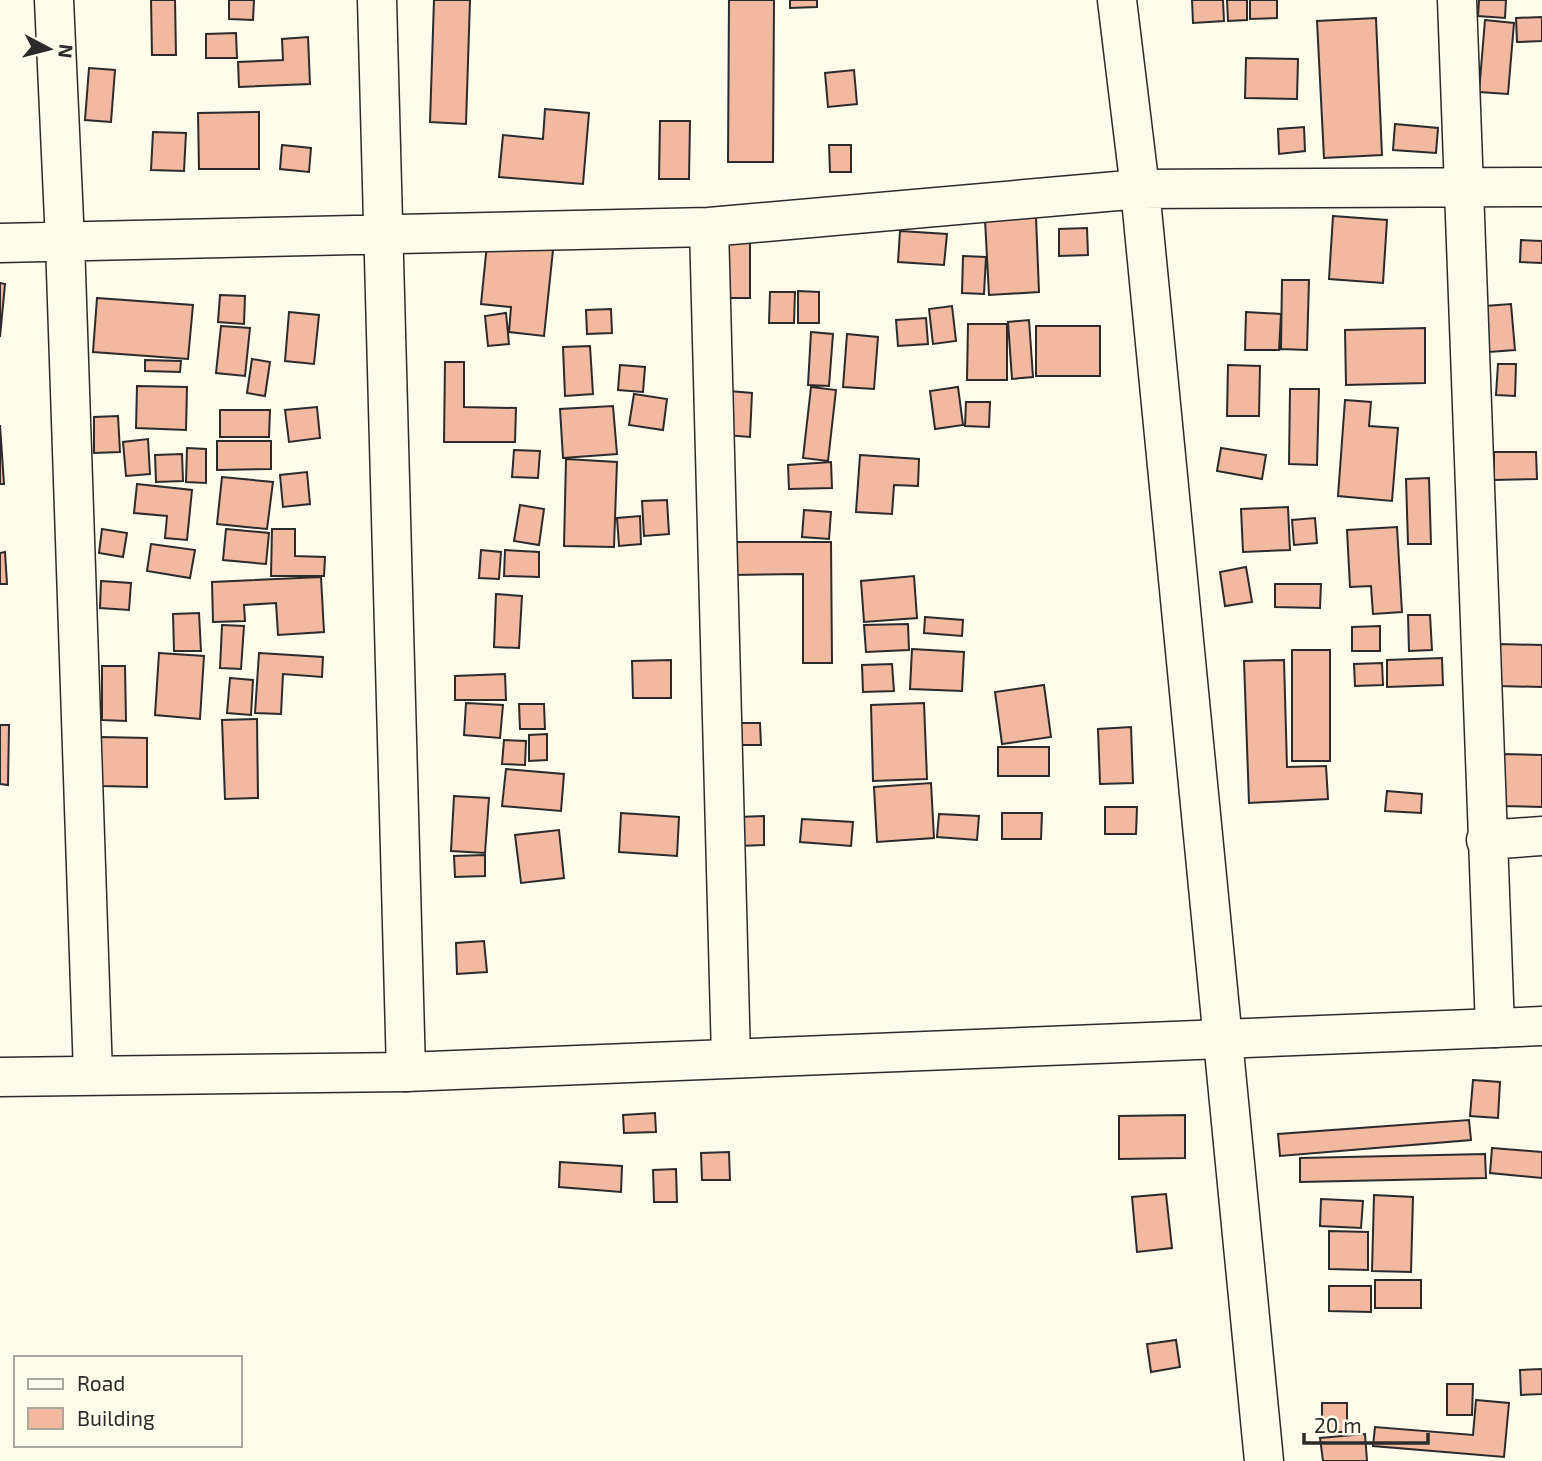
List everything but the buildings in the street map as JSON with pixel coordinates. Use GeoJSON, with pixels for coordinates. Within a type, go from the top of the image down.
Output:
{"type":"FeatureCollection","features":[{"type":"Feature","properties":{"kind":"street"},"geometry":{"type":"LineString","coordinates":[[54,0],[65,242],[93,1075]]}},
{"type":"Feature","properties":{"kind":"street"},"geometry":{"type":"LineString","coordinates":[[377,0],[381,233],[406,1072]]}},
{"type":"Feature","properties":{"kind":"street"},"geometry":{"type":"LineString","coordinates":[[1117,0],[1140,189],[1264,1461]]}},
{"type":"Feature","properties":{"kind":"street"},"geometry":{"type":"LineString","coordinates":[[1457,0],[1495,1028]]}},
{"type":"Feature","properties":{"kind":"street"},"geometry":{"type":"LineString","coordinates":[[0,243],[709,227],[1140,189],[1542,187]]}},
{"type":"Feature","properties":{"kind":"street"},"geometry":{"type":"LineString","coordinates":[[709,227],[730,1058]]}},
{"type":"Feature","properties":{"kind":"street"},"geometry":{"type":"LineString","coordinates":[[1486,840],[1542,836]]}},
{"type":"Feature","properties":{"kind":"street"},"geometry":{"type":"LineString","coordinates":[[0,1077],[406,1072],[1542,1026]]}}]}
